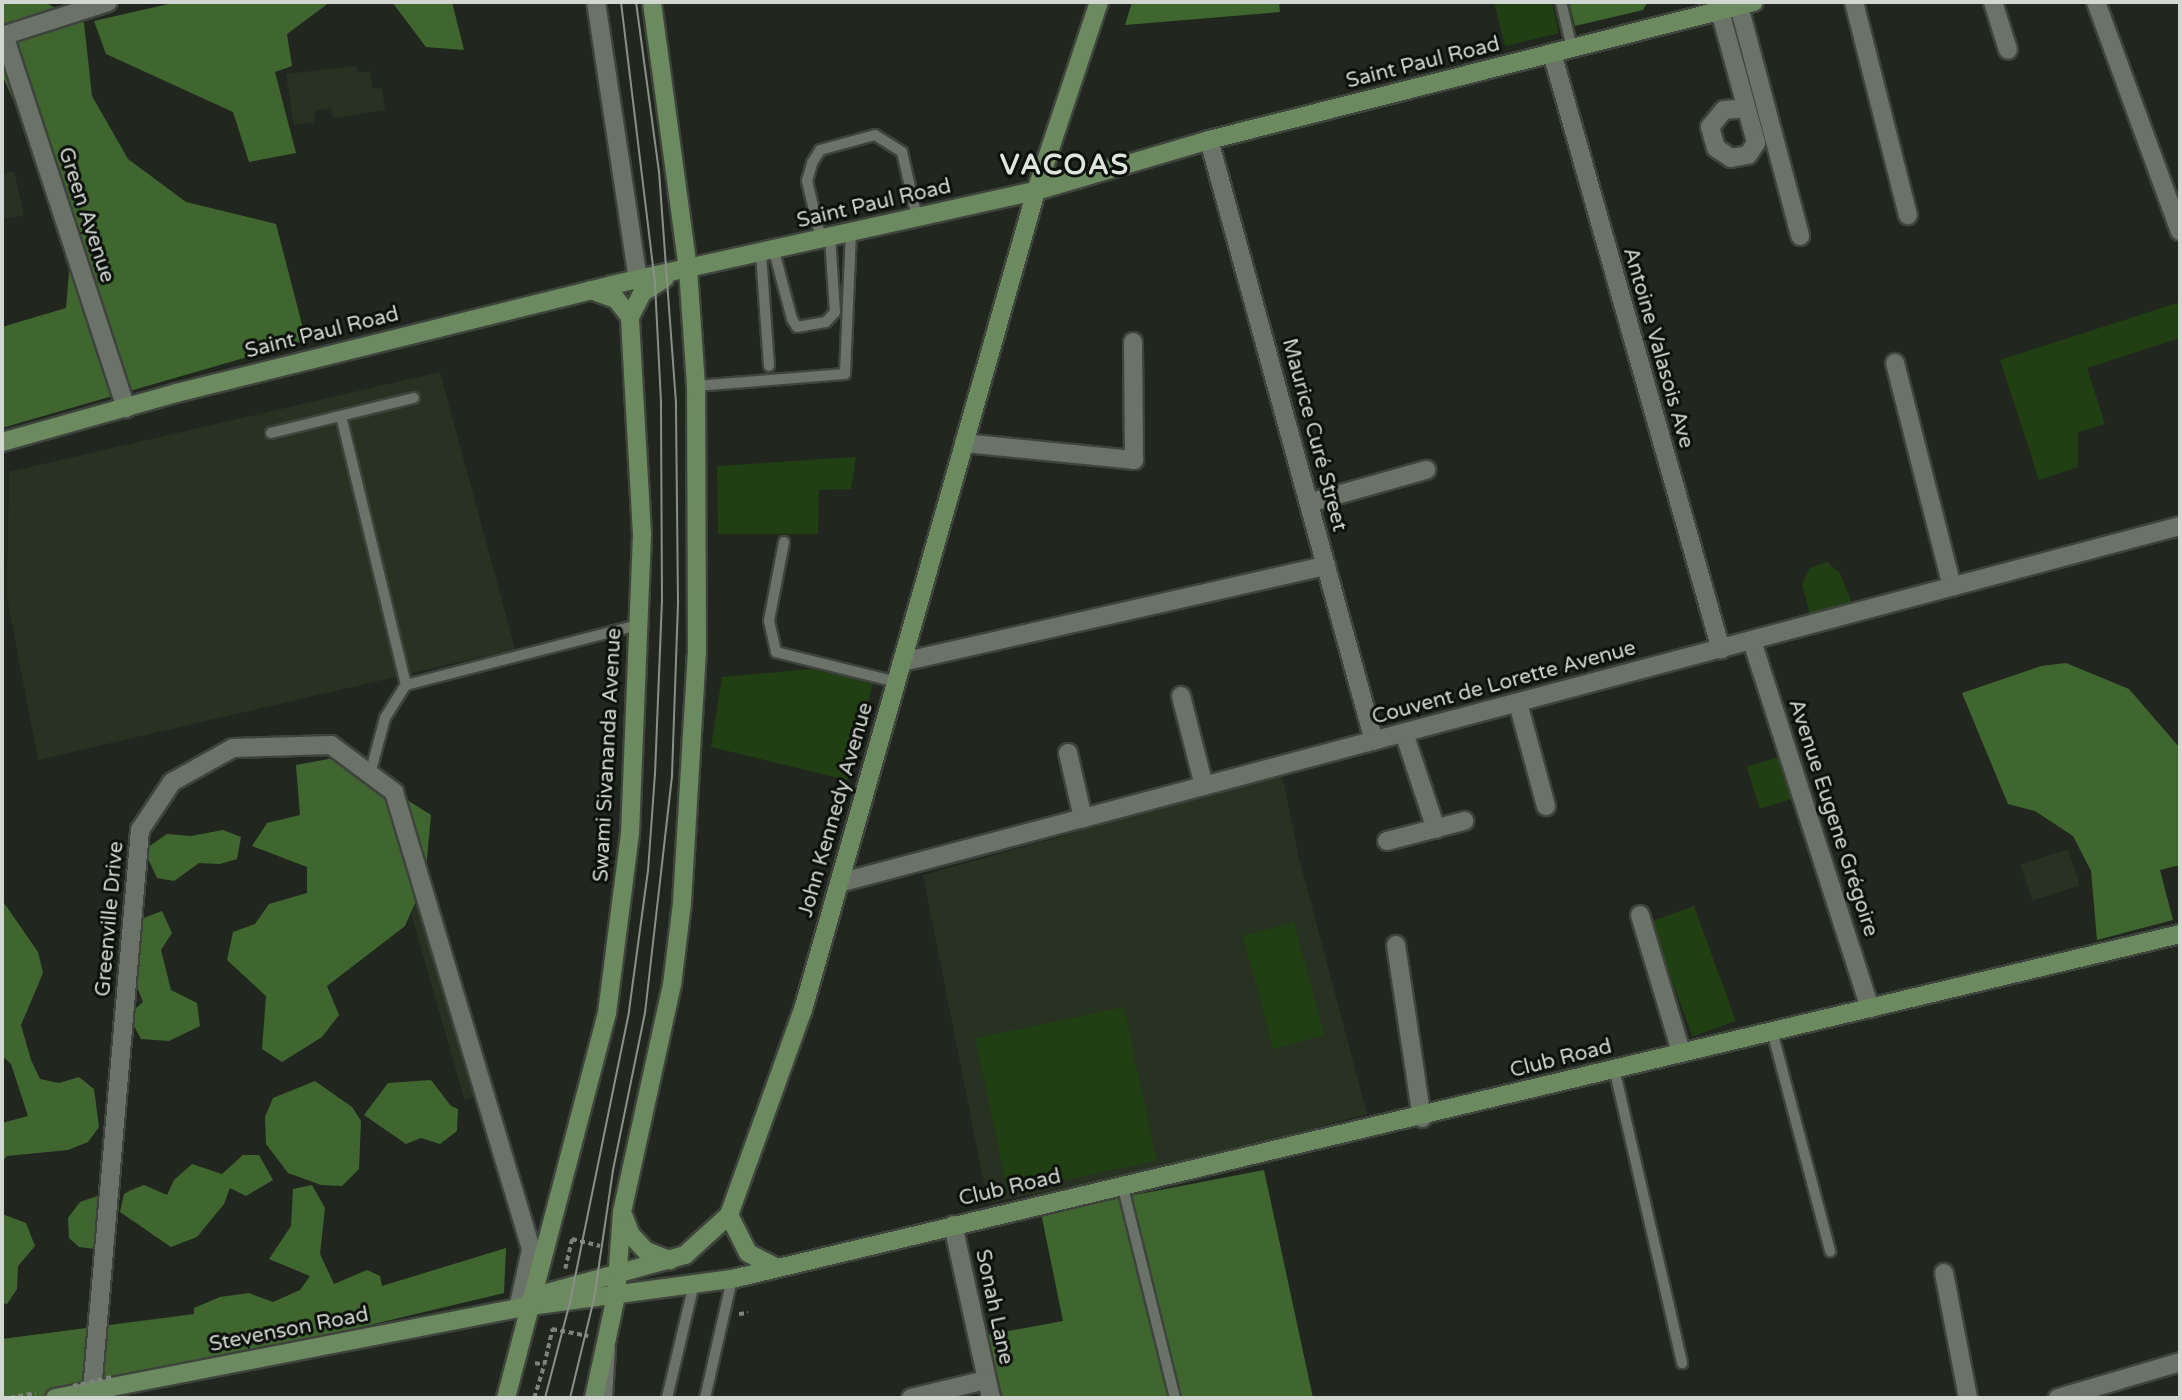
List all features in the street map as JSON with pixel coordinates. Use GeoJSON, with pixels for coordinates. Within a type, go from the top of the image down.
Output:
{"type":"FeatureCollection","features":[{"type":"Feature","properties":{"kind":"street"},"geometry":{"type":"LineString","coordinates":[[3,36],[108,2]]}},
{"type":"Feature","properties":{"kind":"street"},"geometry":{"type":"LineString","coordinates":[[596,2],[638,279]]}},
{"type":"Feature","properties":{"kind":"street"},"geometry":{"type":"LineString","coordinates":[[594,1398],[616,1296],[622,1212],[671,985],[682,903],[697,654],[696,386],[688,269],[652,2]]}},
{"type":"Feature","properties":{"kind":"street","name":"John Kennedy Avenue"},"geometry":{"type":"LineString","coordinates":[[527,1305],[617,1272],[685,1255],[729,1215],[803,1010],[1036,191],[1100,2]]}},
{"type":"Feature","properties":{"kind":"street"},"geometry":{"type":"LineString","coordinates":[[1854,2],[1908,215]]}},
{"type":"Feature","properties":{"kind":"street"},"geometry":{"type":"LineString","coordinates":[[1993,2],[2008,50]]}},
{"type":"Feature","properties":{"kind":"street"},"geometry":{"type":"LineString","coordinates":[[2096,2],[2180,231]]}},
{"type":"Feature","properties":{"kind":"street"},"geometry":{"type":"LineString","coordinates":[[1747,4],[1800,236]]}},
{"type":"Feature","properties":{"kind":"street","name":"Saint Paul Road"},"geometry":{"type":"LineString","coordinates":[[2,442],[591,290],[1036,191],[1209,140],[1747,4]]}},
{"type":"Feature","properties":{"kind":"street"},"geometry":{"type":"LineString","coordinates":[[1720,11],[1745,108]]}},
{"type":"Feature","properties":{"kind":"street","name":"Green Avenue"},"geometry":{"type":"LineString","coordinates":[[3,36],[126,409]]}},
{"type":"Feature","properties":{"kind":"street","name":"Antoine Valasois Ave"},"geometry":{"type":"LineString","coordinates":[[1553,55],[1721,650]]}},
{"type":"Feature","properties":{"kind":"street","name":"Maurice Curé Street"},"geometry":{"type":"LineString","coordinates":[[1209,140],[1374,741]]}},
{"type":"Feature","properties":{"kind":"street"},"geometry":{"type":"LineString","coordinates":[[591,290],[616,299],[631,317],[642,293],[688,269]]}},
{"type":"Feature","properties":{"kind":"street","name":"Swami Sivananda Avenue"},"geometry":{"type":"LineString","coordinates":[[506,1398],[518,1359],[527,1305],[544,1265],[607,1013],[630,834],[642,534],[631,317]]}},
{"type":"Feature","properties":{"kind":"street"},"geometry":{"type":"LineString","coordinates":[[964,443],[1134,460],[1133,342]]}},
{"type":"Feature","properties":{"kind":"street"},"geometry":{"type":"LineString","coordinates":[[1895,363],[1952,587]]}},
{"type":"Feature","properties":{"kind":"street"},"geometry":{"type":"LineString","coordinates":[[1309,503],[1426,470]]}},
{"type":"Feature","properties":{"kind":"street","name":"Couvent de Lorette Avenue"},"geometry":{"type":"LineString","coordinates":[[839,883],[2180,526]]}},
{"type":"Feature","properties":{"kind":"street"},"geometry":{"type":"LineString","coordinates":[[902,662],[1326,566]]}},
{"type":"Feature","properties":{"kind":"street","name":"Avenue Eugene Grégoire"},"geometry":{"type":"LineString","coordinates":[[1752,641],[1870,1008]]}},
{"type":"Feature","properties":{"kind":"street"},"geometry":{"type":"LineString","coordinates":[[1181,696],[1204,786]]}},
{"type":"Feature","properties":{"kind":"street"},"geometry":{"type":"LineString","coordinates":[[1518,703],[1546,806]]}},
{"type":"Feature","properties":{"kind":"street"},"geometry":{"type":"LineString","coordinates":[[1404,733],[1436,829]]}},
{"type":"Feature","properties":{"kind":"street","name":"Greenville Drive"},"geometry":{"type":"LineString","coordinates":[[92,1391],[140,830],[172,782],[233,748],[331,746],[394,792],[531,1250],[527,1305]]}},
{"type":"Feature","properties":{"kind":"street"},"geometry":{"type":"LineString","coordinates":[[1068,753],[1083,818]]}},
{"type":"Feature","properties":{"kind":"street"},"geometry":{"type":"LineString","coordinates":[[1387,841],[1464,821]]}},
{"type":"Feature","properties":{"kind":"street"},"geometry":{"type":"LineString","coordinates":[[1640,915],[1681,1052]]}},
{"type":"Feature","properties":{"kind":"street","name":"Club Road"},"geometry":{"type":"LineString","coordinates":[[527,1305],[616,1296],[732,1279],[1395,1119],[1422,1118],[1614,1068],[2180,934]]}},
{"type":"Feature","properties":{"kind":"street"},"geometry":{"type":"LineString","coordinates":[[1396,944],[1422,1118]]}},
{"type":"Feature","properties":{"kind":"street"},"geometry":{"type":"LineString","coordinates":[[622,1212],[631,1235],[646,1251],[670,1260]]}},
{"type":"Feature","properties":{"kind":"street"},"geometry":{"type":"LineString","coordinates":[[729,1215],[748,1253],[777,1268]]}},
{"type":"Feature","properties":{"kind":"street","name":"Sonah Lane"},"geometry":{"type":"LineString","coordinates":[[953,1225],[991,1398]]}},
{"type":"Feature","properties":{"kind":"street"},"geometry":{"type":"LineString","coordinates":[[1944,1273],[1968,1398]]}},
{"type":"Feature","properties":{"kind":"street","name":"Stevenson Road"},"geometry":{"type":"LineString","coordinates":[[55,1398],[527,1305]]}},
{"type":"Feature","properties":{"kind":"street"},"geometry":{"type":"LineString","coordinates":[[2058,1398],[2180,1362]]}},
{"type":"Feature","properties":{"kind":"street"},"geometry":{"type":"LineString","coordinates":[[911,1398],[986,1380]]}},
{"type":"Feature","properties":{"kind":"lane"},"geometry":{"type":"LineString","coordinates":[[1561,2],[1572,48]]}},
{"type":"Feature","properties":{"kind":"lane"},"geometry":{"type":"LineString","coordinates":[[768,252],[797,327],[826,322],[835,312],[826,238],[807,180],[812,163],[820,150],[874,135],[902,152],[917,217]]}},
{"type":"Feature","properties":{"kind":"lane"},"geometry":{"type":"LineString","coordinates":[[696,386],[845,374],[851,232]]}},
{"type":"Feature","properties":{"kind":"lane"},"geometry":{"type":"LineString","coordinates":[[768,252],[769,366]]}},
{"type":"Feature","properties":{"kind":"lane"},"geometry":{"type":"LineString","coordinates":[[271,433],[414,398]]}},
{"type":"Feature","properties":{"kind":"lane"},"geometry":{"type":"LineString","coordinates":[[341,416],[406,685]]}},
{"type":"Feature","properties":{"kind":"lane"},"geometry":{"type":"LineString","coordinates":[[785,542],[769,621],[776,652],[896,682]]}},
{"type":"Feature","properties":{"kind":"lane"},"geometry":{"type":"LineString","coordinates":[[370,774],[385,718],[406,685],[638,625]]}},
{"type":"Feature","properties":{"kind":"lane"},"geometry":{"type":"LineString","coordinates":[[1772,1031],[1830,1251]]}},
{"type":"Feature","properties":{"kind":"lane"},"geometry":{"type":"LineString","coordinates":[[1614,1068],[1682,1363]]}},
{"type":"Feature","properties":{"kind":"lane"},"geometry":{"type":"LineString","coordinates":[[1122,1184],[1175,1398]]}},
{"type":"Feature","properties":{"kind":"lane"},"geometry":{"type":"LineString","coordinates":[[705,1398],[732,1279]]}},
{"type":"Feature","properties":{"kind":"lane"},"geometry":{"type":"LineString","coordinates":[[667,1398],[694,1284]]}},
{"type":"Feature","properties":{"kind":"lane"},"geometry":{"type":"LineString","coordinates":[[607,1398],[612,1381],[609,1329]]}},
{"type":"Feature","properties":{"kind":"path"},"geometry":{"type":"LineString","coordinates":[[544,1265],[565,1270],[572,1239],[619,1249]]}},
{"type":"Feature","properties":{"kind":"path"},"geometry":{"type":"LineString","coordinates":[[724,1315],[748,1313]]}},
{"type":"Feature","properties":{"kind":"path"},"geometry":{"type":"LineString","coordinates":[[534,1398],[552,1329],[585,1337],[609,1329]]}},
{"type":"Feature","properties":{"kind":"path"},"geometry":{"type":"LineString","coordinates":[[518,1359],[544,1365]]}},
{"type":"Feature","properties":{"kind":"path"},"geometry":{"type":"LineString","coordinates":[[73,1386],[112,1377]]}},
{"type":"Feature","properties":{"kind":"shaded area"},"geometry":{"type":"Polygon","coordinates":[[[356,66],[358,73],[370,71],[373,89],[382,88],[385,110],[333,118],[331,108],[316,111],[314,122],[294,125],[286,74],[356,66]]]}},
{"type":"Feature","properties":{"kind":"shaded area"},"geometry":{"type":"Polygon","coordinates":[[[14,171],[24,215],[2,220],[2,174],[14,171]]]}},
{"type":"Feature","properties":{"kind":"shaded area"},"geometry":{"type":"Polygon","coordinates":[[[440,372],[515,649],[38,760],[7,597],[9,472],[440,372]]]}},
{"type":"Feature","properties":{"kind":"shaded area"},"geometry":{"type":"Polygon","coordinates":[[[1282,775],[1299,858],[1367,1114],[1179,1165],[988,1203],[923,875],[1282,775]]]}},
{"type":"Feature","properties":{"kind":"shaded area"},"geometry":{"type":"Polygon","coordinates":[[[2068,849],[2080,885],[2032,901],[2020,864],[2068,849]]]}},
{"type":"Feature","properties":{"kind":"shaded area"},"geometry":{"type":"Polygon","coordinates":[[[406,863],[473,1098],[465,1100],[397,865],[406,863]]]}},
{"type":"Feature","properties":{"kind":"green space"},"geometry":{"type":"Polygon","coordinates":[[[2,2],[44,2],[84,23],[92,96],[128,159],[186,202],[276,224],[306,340],[2,428],[2,327],[66,308],[72,238],[2,74],[2,2]]]}},
{"type":"Feature","properties":{"kind":"green space"},"geometry":{"type":"Polygon","coordinates":[[[177,2],[330,2],[287,34],[292,66],[275,72],[296,153],[249,162],[233,112],[106,54],[94,21],[177,2]]]}},
{"type":"Feature","properties":{"kind":"green space"},"geometry":{"type":"Polygon","coordinates":[[[392,2],[452,2],[464,50],[426,47],[392,2]]]}},
{"type":"Feature","properties":{"kind":"green space"},"geometry":{"type":"Polygon","coordinates":[[[1132,2],[1279,2],[1280,12],[1125,25],[1132,2]]]}},
{"type":"Feature","properties":{"kind":"green space"},"geometry":{"type":"Polygon","coordinates":[[[1494,2],[1552,2],[1559,33],[1505,46],[1494,2]]]}},
{"type":"Feature","properties":{"kind":"green space"},"geometry":{"type":"Polygon","coordinates":[[[1569,2],[1648,2],[1643,10],[1575,26],[1569,2]]]}},
{"type":"Feature","properties":{"kind":"green space"},"geometry":{"type":"Polygon","coordinates":[[[2180,302],[2180,338],[2087,368],[2105,424],[2078,432],[2078,467],[2039,480],[2000,360],[2180,302]]]}},
{"type":"Feature","properties":{"kind":"green space"},"geometry":{"type":"Polygon","coordinates":[[[856,457],[851,489],[819,490],[818,534],[718,534],[717,466],[856,457]]]}},
{"type":"Feature","properties":{"kind":"green space"},"geometry":{"type":"Polygon","coordinates":[[[1827,562],[1840,573],[1852,603],[1810,614],[1802,584],[1810,568],[1827,562]]]}},
{"type":"Feature","properties":{"kind":"green space"},"geometry":{"type":"Polygon","coordinates":[[[2066,663],[2129,689],[2180,748],[2180,865],[2160,870],[2173,920],[2097,940],[2091,871],[2073,836],[2035,811],[2008,804],[1962,693],[2041,666],[2066,663]]]}},
{"type":"Feature","properties":{"kind":"green space"},"geometry":{"type":"Polygon","coordinates":[[[811,669],[873,683],[847,780],[711,747],[722,677],[811,669]]]}},
{"type":"Feature","properties":{"kind":"green space"},"geometry":{"type":"Polygon","coordinates":[[[1785,755],[1798,797],[1760,809],[1747,767],[1785,755]]]}},
{"type":"Feature","properties":{"kind":"green space"},"geometry":{"type":"Polygon","coordinates":[[[339,757],[431,815],[425,880],[405,926],[327,986],[339,1015],[322,1037],[282,1062],[262,1049],[266,996],[227,960],[233,932],[255,924],[269,904],[307,893],[307,867],[252,846],[267,823],[300,815],[296,765],[339,757]]]}},
{"type":"Feature","properties":{"kind":"green space"},"geometry":{"type":"Polygon","coordinates":[[[223,830],[241,837],[237,859],[220,864],[199,863],[174,881],[157,878],[144,850],[167,834],[191,836],[223,830]]]}},
{"type":"Feature","properties":{"kind":"green space"},"geometry":{"type":"Polygon","coordinates":[[[2,900],[38,952],[43,973],[21,1025],[31,1060],[40,1079],[59,1083],[79,1077],[94,1089],[99,1127],[88,1142],[68,1150],[7,1156],[2,1162],[2,1123],[28,1116],[11,1064],[2,1056],[2,900]]]}},
{"type":"Feature","properties":{"kind":"green space"},"geometry":{"type":"Polygon","coordinates":[[[1694,906],[1736,1021],[1693,1036],[1651,922],[1694,906]]]}},
{"type":"Feature","properties":{"kind":"green space"},"geometry":{"type":"Polygon","coordinates":[[[162,911],[172,933],[161,950],[171,990],[197,1003],[200,1026],[169,1041],[141,1039],[128,1015],[143,1002],[133,977],[136,921],[162,911]]]}},
{"type":"Feature","properties":{"kind":"green space"},"geometry":{"type":"Polygon","coordinates":[[[1294,922],[1324,1035],[1273,1049],[1243,936],[1294,922]]]}},
{"type":"Feature","properties":{"kind":"green space"},"geometry":{"type":"Polygon","coordinates":[[[1124,1007],[1157,1161],[1008,1192],[975,1039],[1124,1007]]]}},
{"type":"Feature","properties":{"kind":"green space"},"geometry":{"type":"Polygon","coordinates":[[[431,1080],[451,1106],[458,1109],[457,1131],[440,1144],[421,1138],[406,1144],[364,1115],[388,1083],[431,1080]]]}},
{"type":"Feature","properties":{"kind":"green space"},"geometry":{"type":"Polygon","coordinates":[[[315,1081],[352,1107],[361,1121],[359,1169],[342,1186],[321,1185],[288,1173],[266,1144],[265,1117],[273,1098],[315,1081]]]}},
{"type":"Feature","properties":{"kind":"green space"},"geometry":{"type":"Polygon","coordinates":[[[243,1155],[259,1155],[273,1180],[246,1196],[230,1188],[224,1204],[197,1237],[171,1247],[120,1212],[124,1194],[131,1190],[144,1185],[167,1195],[174,1180],[192,1164],[222,1174],[243,1155]]]}},
{"type":"Feature","properties":{"kind":"green space"},"geometry":{"type":"Polygon","coordinates":[[[1264,1170],[1313,1398],[1003,1398],[987,1335],[1063,1321],[1041,1213],[1264,1170]]]}},
{"type":"Feature","properties":{"kind":"green space"},"geometry":{"type":"Polygon","coordinates":[[[312,1185],[325,1208],[320,1254],[334,1284],[367,1270],[380,1276],[382,1286],[506,1248],[504,1293],[92,1391],[49,1398],[2,1398],[2,1339],[194,1314],[194,1308],[220,1297],[249,1293],[273,1302],[300,1290],[310,1276],[269,1259],[291,1226],[293,1189],[312,1185]]]}},
{"type":"Feature","properties":{"kind":"green space"},"geometry":{"type":"Polygon","coordinates":[[[100,1195],[96,1249],[79,1247],[69,1238],[68,1218],[80,1202],[100,1195]]]}},
{"type":"Feature","properties":{"kind":"green space"},"geometry":{"type":"Polygon","coordinates":[[[2,1214],[26,1223],[35,1246],[18,1266],[17,1289],[7,1304],[2,1303],[2,1214]]]}},
{"type":"Feature","properties":{"kind":"tram line"},"geometry":{"type":"LineString","coordinates":[[545,1398],[570,1302],[629,1011],[648,871],[655,774],[662,601],[661,402],[655,283],[621,2]]}},
{"type":"Feature","properties":{"kind":"tram line"},"geometry":{"type":"LineString","coordinates":[[570,1398],[594,1299],[613,1170],[645,1013],[672,775],[678,601],[676,403],[659,172],[636,2]]}},
{"type":"Feature","properties":{"kind":"district","name":"VACOAS"},"geometry":{"type":"Point","coordinates":[1065,165]}}]}
